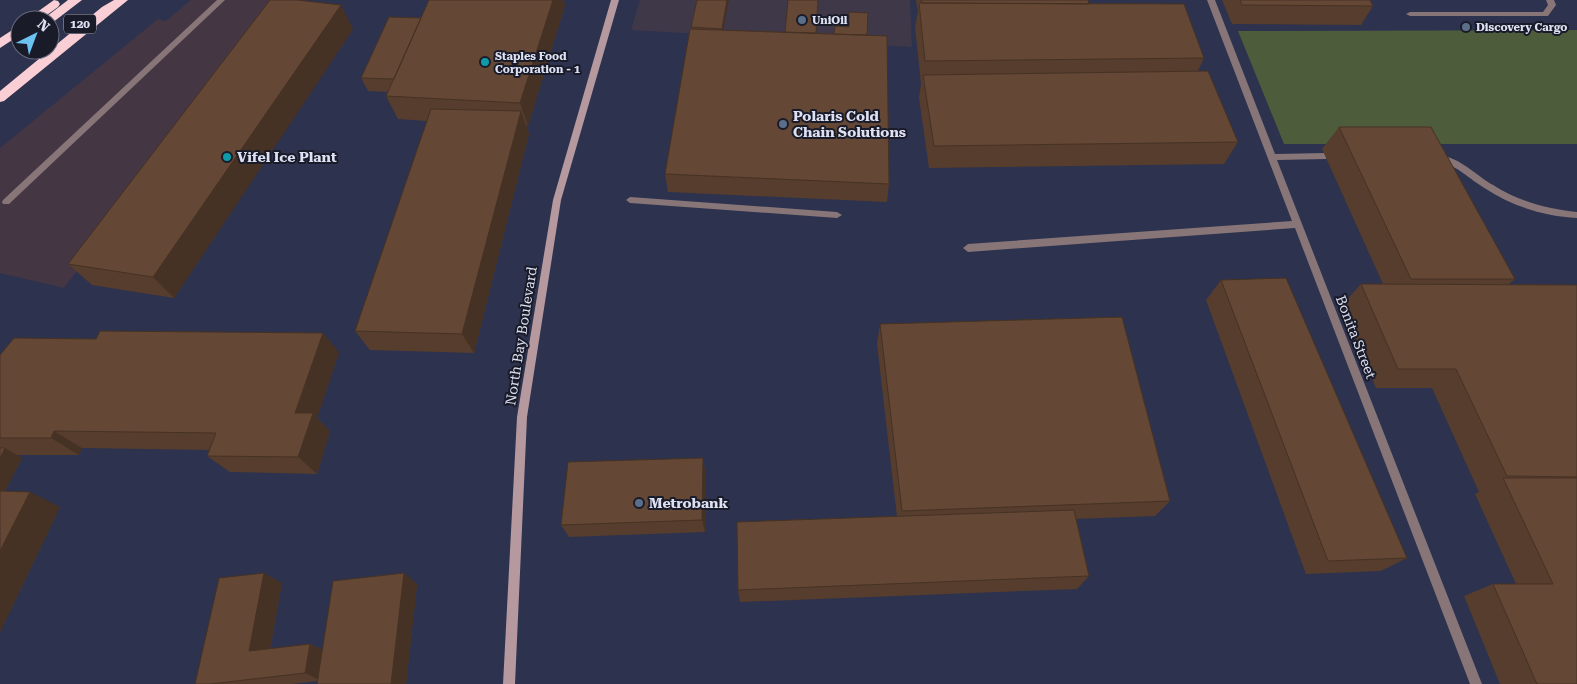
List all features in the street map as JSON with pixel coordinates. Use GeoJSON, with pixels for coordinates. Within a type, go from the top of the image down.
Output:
{"type":"FeatureCollection","features":[{"type":"Feature","properties":{"kind":"highway","name":"120"},"geometry":{"type":"LineString","coordinates":[[46,10],[60,0]]}},
{"type":"Feature","properties":{"kind":"highway"},"geometry":{"type":"LineString","coordinates":[[60,11],[76,0]]}},
{"type":"Feature","properties":{"kind":"highway","name":"120"},"geometry":{"type":"LineString","coordinates":[[60,40],[110,0]]}},
{"type":"Feature","properties":{"kind":"highway"},"geometry":{"type":"LineString","coordinates":[[0,98],[106,10],[122,0]]}},
{"type":"Feature","properties":{"kind":"highway","name":"120"},"geometry":{"type":"LineString","coordinates":[[0,89],[36,60]]}},
{"type":"Feature","properties":{"kind":"main road","name":"North Bay Boulevard"},"geometry":{"type":"LineString","coordinates":[[508,684],[522,417],[557,200],[615,0]]}},
{"type":"Feature","properties":{"kind":"lane"},"geometry":{"type":"LineString","coordinates":[[6,202],[221,0]]}},
{"type":"Feature","properties":{"kind":"lane","name":"Bonita Street"},"geometry":{"type":"LineString","coordinates":[[1211,0],[1476,684]]}},
{"type":"Feature","properties":{"kind":"lane"},"geometry":{"type":"LineString","coordinates":[[1410,14],[1545,14],[1552,5],[1550,0]]}},
{"type":"Feature","properties":{"kind":"lane"},"geometry":{"type":"LineString","coordinates":[[1271,157],[1326,156]]}},
{"type":"Feature","properties":{"kind":"lane"},"geometry":{"type":"LineString","coordinates":[[1425,157],[1444,158],[1509,198],[1556,214],[1577,215]]}},
{"type":"Feature","properties":{"kind":"lane"},"geometry":{"type":"LineString","coordinates":[[630,200],[837,215]]}},
{"type":"Feature","properties":{"kind":"lane"},"geometry":{"type":"LineString","coordinates":[[968,248],[1297,224]]}},
{"type":"Feature","properties":{"kind":"shaded area"},"geometry":{"type":"Polygon","coordinates":[[[191,0],[281,0],[64,288],[0,273],[0,148],[158,19],[166,21],[191,0]]]}},
{"type":"Feature","properties":{"kind":"shaded area"},"geometry":{"type":"Polygon","coordinates":[[[640,0],[910,0],[912,47],[631,30],[640,0]]]}},
{"type":"Feature","properties":{"kind":"green space"},"geometry":{"type":"Polygon","coordinates":[[[1577,30],[1577,144],[1284,144],[1238,31],[1577,30]]]}},
{"type":"Feature","properties":{"kind":"building"},"geometry":{"type":"Polygon","coordinates":[[[270,0],[297,0],[341,5],[153,277],[68,264],[270,0]]]}},
{"type":"Feature","properties":{"kind":"building","name":"Staples Food Corporation - 1"},"geometry":{"type":"Polygon","coordinates":[[[429,0],[553,0],[520,103],[386,96],[429,0]]]}},
{"type":"Feature","properties":{"kind":"building"},"geometry":{"type":"Polygon","coordinates":[[[697,0],[727,0],[722,29],[691,27],[697,0]]]}},
{"type":"Feature","properties":{"kind":"building","name":"UniOil"},"geometry":{"type":"Polygon","coordinates":[[[788,0],[818,0],[816,33],[785,32],[788,0]]]}},
{"type":"Feature","properties":{"kind":"building"},"geometry":{"type":"Polygon","coordinates":[[[921,0],[1088,0],[1089,4],[922,3],[921,0]]]}},
{"type":"Feature","properties":{"kind":"building"},"geometry":{"type":"Polygon","coordinates":[[[1240,0],[1370,0],[1373,6],[1242,5],[1240,0]]]}},
{"type":"Feature","properties":{"kind":"building"},"geometry":{"type":"Polygon","coordinates":[[[919,3],[1184,4],[1204,58],[925,61],[919,3]]]}},
{"type":"Feature","properties":{"kind":"building"},"geometry":{"type":"Polygon","coordinates":[[[849,12],[868,13],[867,35],[834,34],[835,26],[849,27],[849,12]]]}},
{"type":"Feature","properties":{"kind":"building"},"geometry":{"type":"Polygon","coordinates":[[[389,17],[421,18],[394,79],[361,78],[389,17]]]}},
{"type":"Feature","properties":{"kind":"building","name":"Polaris Cold Chain Solutions"},"geometry":{"type":"Polygon","coordinates":[[[690,29],[887,36],[889,184],[665,174],[690,29]]]}},
{"type":"Feature","properties":{"kind":"building"},"geometry":{"type":"Polygon","coordinates":[[[1208,71],[1238,142],[934,146],[923,75],[1208,71]]]}},
{"type":"Feature","properties":{"kind":"building"},"geometry":{"type":"Polygon","coordinates":[[[431,109],[521,111],[462,334],[355,331],[431,109]]]}},
{"type":"Feature","properties":{"kind":"building"},"geometry":{"type":"Polygon","coordinates":[[[1339,127],[1431,127],[1515,279],[1411,279],[1339,127]]]}},
{"type":"Feature","properties":{"kind":"building"},"geometry":{"type":"Polygon","coordinates":[[[1286,278],[1407,558],[1328,561],[1221,280],[1286,278]]]}},
{"type":"Feature","properties":{"kind":"building"},"geometry":{"type":"Polygon","coordinates":[[[1361,284],[1577,285],[1577,477],[1507,476],[1456,369],[1398,369],[1361,284]]]}},
{"type":"Feature","properties":{"kind":"building"},"geometry":{"type":"Polygon","coordinates":[[[1122,317],[1170,501],[902,511],[880,324],[1122,317]]]}},
{"type":"Feature","properties":{"kind":"building"},"geometry":{"type":"Polygon","coordinates":[[[100,331],[323,333],[295,413],[313,413],[298,457],[207,456],[216,433],[54,431],[51,438],[0,438],[0,355],[14,338],[96,339],[100,331]]]}},
{"type":"Feature","properties":{"kind":"building"},"geometry":{"type":"Polygon","coordinates":[[[0,448],[5,448],[0,458],[0,448]]]}},
{"type":"Feature","properties":{"kind":"building","name":"Metrobank"},"geometry":{"type":"Polygon","coordinates":[[[703,458],[702,520],[561,525],[568,462],[703,458]]]}},
{"type":"Feature","properties":{"kind":"building"},"geometry":{"type":"Polygon","coordinates":[[[1503,478],[1577,478],[1577,684],[1537,684],[1493,584],[1553,584],[1503,478]]]}},
{"type":"Feature","properties":{"kind":"building"},"geometry":{"type":"Polygon","coordinates":[[[0,491],[30,492],[0,551],[0,491]]]}},
{"type":"Feature","properties":{"kind":"building"},"geometry":{"type":"Polygon","coordinates":[[[1074,510],[1089,576],[738,590],[737,522],[1074,510]]]}},
{"type":"Feature","properties":{"kind":"building"},"geometry":{"type":"Polygon","coordinates":[[[264,573],[249,651],[310,644],[305,673],[195,684],[219,578],[264,573]]]}},
{"type":"Feature","properties":{"kind":"building"},"geometry":{"type":"Polygon","coordinates":[[[404,573],[391,684],[317,684],[333,581],[404,573]]]}},
{"type":"Feature","properties":{"kind":"place","name":"UniOil"},"geometry":{"type":"Point","coordinates":[802,20]}},
{"type":"Feature","properties":{"kind":"place","name":"Discovery Cargo"},"geometry":{"type":"Point","coordinates":[1466,27]}},
{"type":"Feature","properties":{"kind":"place","name":"Staples Food Corporation - 1"},"geometry":{"type":"Point","coordinates":[485,62]}},
{"type":"Feature","properties":{"kind":"place","name":"Polaris Cold Chain Solutions"},"geometry":{"type":"Point","coordinates":[783,124]}},
{"type":"Feature","properties":{"kind":"place","name":"Vifel Ice Plant"},"geometry":{"type":"Point","coordinates":[227,157]}},
{"type":"Feature","properties":{"kind":"place","name":"Metrobank"},"geometry":{"type":"Point","coordinates":[639,503]}}]}
